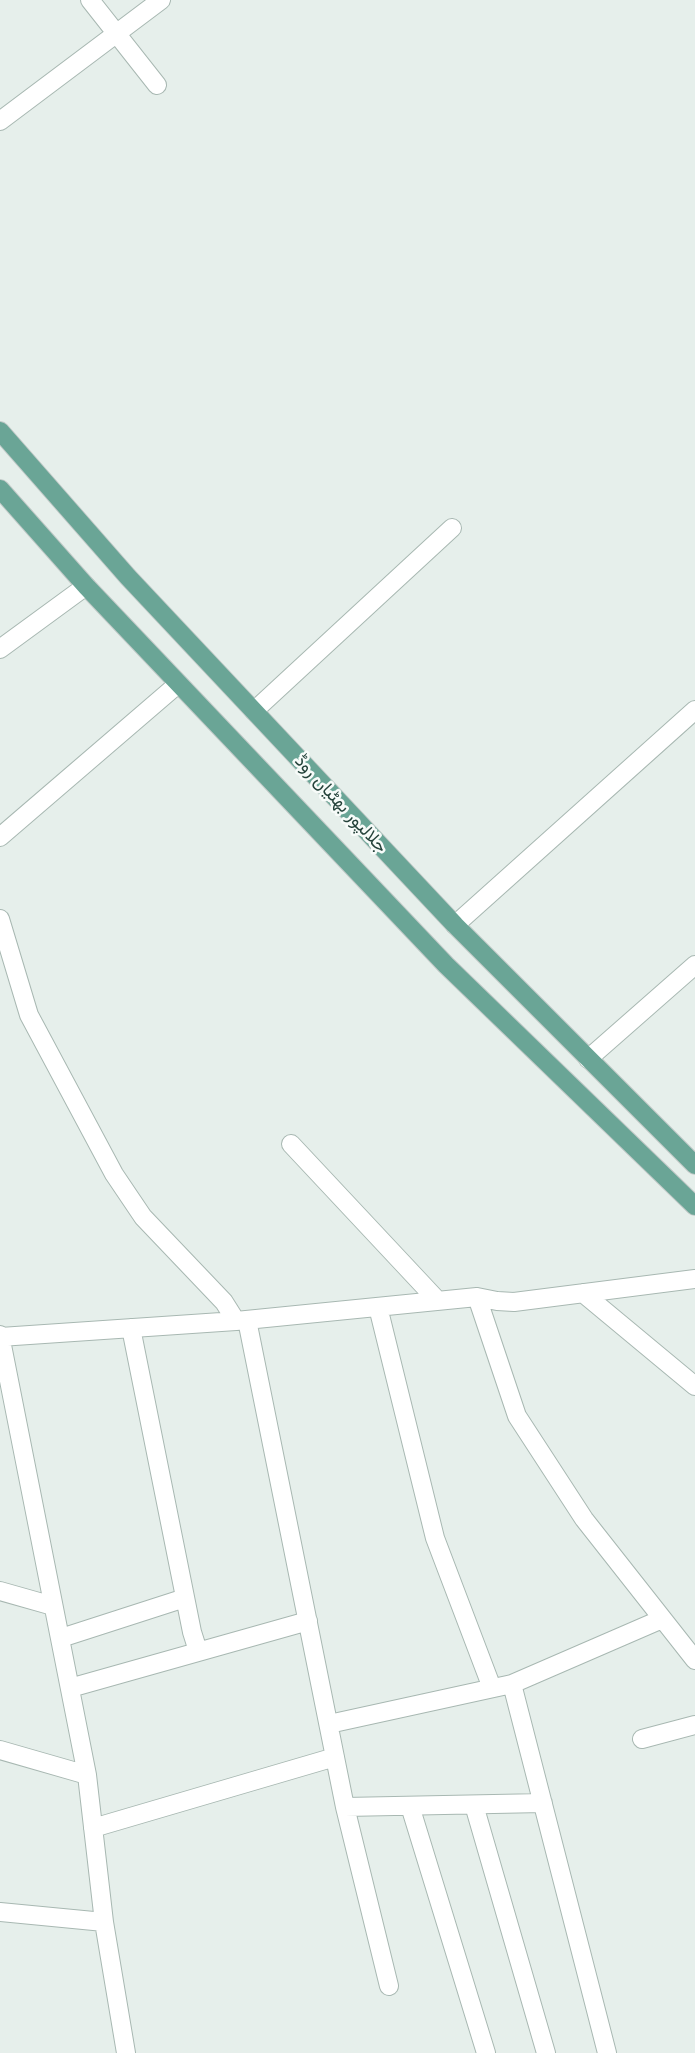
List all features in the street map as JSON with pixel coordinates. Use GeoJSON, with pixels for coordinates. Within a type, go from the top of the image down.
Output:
{"type":"FeatureCollection","features":[{"type":"Feature","properties":{"kind":"main road","name":"جلالپور بھٹیاں روڈ"},"geometry":{"type":"LineString","coordinates":[[0,431],[128,577],[454,926],[695,1165]]}},
{"type":"Feature","properties":{"kind":"main road","name":"جلالپور بھٹیاں روڈ"},"geometry":{"type":"LineString","coordinates":[[0,489],[86,586],[178,684],[447,965],[695,1206]]}},
{"type":"Feature","properties":{"kind":"street"},"geometry":{"type":"LineString","coordinates":[[90,0],[157,85]]}},
{"type":"Feature","properties":{"kind":"street"},"geometry":{"type":"LineString","coordinates":[[0,121],[161,0]]}},
{"type":"Feature","properties":{"kind":"street"},"geometry":{"type":"LineString","coordinates":[[254,711],[452,528]]}},
{"type":"Feature","properties":{"kind":"street"},"geometry":{"type":"LineString","coordinates":[[0,650],[86,586]]}},
{"type":"Feature","properties":{"kind":"street"},"geometry":{"type":"LineString","coordinates":[[0,837],[178,684]]}},
{"type":"Feature","properties":{"kind":"street"},"geometry":{"type":"LineString","coordinates":[[454,926],[695,710]]}},
{"type":"Feature","properties":{"kind":"street"},"geometry":{"type":"LineString","coordinates":[[0,920],[29,1015],[114,1174],[143,1217],[241,1321],[308,1621],[345,1807],[389,1986]]}},
{"type":"Feature","properties":{"kind":"street"},"geometry":{"type":"LineString","coordinates":[[588,1059],[695,965]]}},
{"type":"Feature","properties":{"kind":"street"},"geometry":{"type":"LineString","coordinates":[[291,1144],[438,1301]]}},
{"type":"Feature","properties":{"kind":"street"},"geometry":{"type":"LineString","coordinates":[[126,2053],[104,1922],[87,1774],[0,1336],[241,1321],[477,1297],[514,1302],[695,1279]]}},
{"type":"Feature","properties":{"kind":"street"},"geometry":{"type":"LineString","coordinates":[[583,1293],[695,1386]]}},
{"type":"Feature","properties":{"kind":"street"},"geometry":{"type":"LineString","coordinates":[[477,1297],[517,1416],[584,1519],[695,1660]]}},
{"type":"Feature","properties":{"kind":"street"},"geometry":{"type":"LineString","coordinates":[[378,1307],[435,1538],[492,1688]]}},
{"type":"Feature","properties":{"kind":"street"},"geometry":{"type":"LineString","coordinates":[[131,1328],[185,1598],[198,1651]]}},
{"type":"Feature","properties":{"kind":"street"},"geometry":{"type":"LineString","coordinates":[[0,1591],[53,1606]]}},
{"type":"Feature","properties":{"kind":"street"},"geometry":{"type":"LineString","coordinates":[[60,1638],[185,1598]]}},
{"type":"Feature","properties":{"kind":"street"},"geometry":{"type":"LineString","coordinates":[[329,1724],[512,1684],[662,1619]]}},
{"type":"Feature","properties":{"kind":"street"},"geometry":{"type":"LineString","coordinates":[[70,1688],[308,1621]]}},
{"type":"Feature","properties":{"kind":"street"},"geometry":{"type":"LineString","coordinates":[[512,1684],[607,2053]]}},
{"type":"Feature","properties":{"kind":"street"},"geometry":{"type":"LineString","coordinates":[[642,1739],[695,1726]]}},
{"type":"Feature","properties":{"kind":"street"},"geometry":{"type":"LineString","coordinates":[[0,1750],[87,1774]]}},
{"type":"Feature","properties":{"kind":"street"},"geometry":{"type":"LineString","coordinates":[[93,1828],[335,1757]]}},
{"type":"Feature","properties":{"kind":"street"},"geometry":{"type":"LineString","coordinates":[[345,1807],[543,1803]]}},
{"type":"Feature","properties":{"kind":"street"},"geometry":{"type":"LineString","coordinates":[[474,1804],[546,2053]]}},
{"type":"Feature","properties":{"kind":"street"},"geometry":{"type":"LineString","coordinates":[[410,1806],[486,2053]]}},
{"type":"Feature","properties":{"kind":"street"},"geometry":{"type":"LineString","coordinates":[[0,1911],[104,1922]]}}]}
